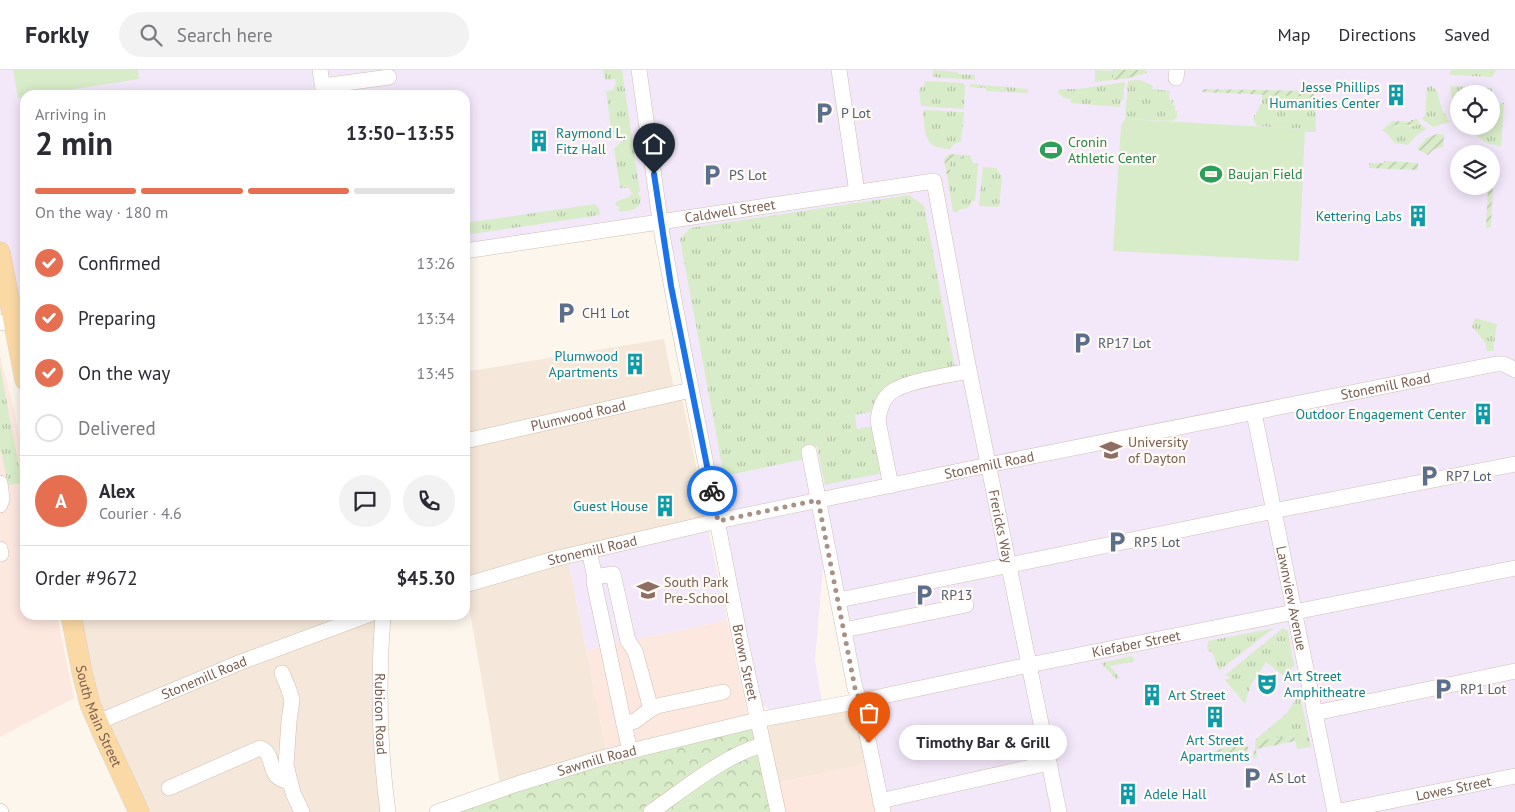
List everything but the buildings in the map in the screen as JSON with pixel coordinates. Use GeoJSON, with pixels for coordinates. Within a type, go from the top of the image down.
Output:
{"type":"FeatureCollection","features":[{"type":"Feature","properties":{"kind":"main road"},"geometry":{"type":"LineString","coordinates":[[0,252],[13,320],[20,340]]}},
{"type":"Feature","properties":{"kind":"main road","name":"South Main Street"},"geometry":{"type":"LineString","coordinates":[[72,620],[90,704],[139,812]]}},
{"type":"Feature","properties":{"kind":"street"},"geometry":{"type":"LineString","coordinates":[[320,70],[323,90],[389,77]]}},
{"type":"Feature","properties":{"kind":"street","name":"Brown Street"},"geometry":{"type":"LineString","coordinates":[[639,70],[660,221],[691,390],[757,720],[778,812]]}},
{"type":"Feature","properties":{"kind":"street"},"geometry":{"type":"LineString","coordinates":[[839,70],[857,192]]}},
{"type":"Feature","properties":{"kind":"street","name":"Caldwell Street"},"geometry":{"type":"LineString","coordinates":[[470,250],[934,181]]}},
{"type":"Feature","properties":{"kind":"street","name":"Frericks Way"},"geometry":{"type":"LineString","coordinates":[[934,181],[969,371],[1059,812]]}},
{"type":"Feature","properties":{"kind":"street","name":"Stonemill Road"},"geometry":{"type":"LineString","coordinates":[[470,584],[589,551],[718,521],[988,465],[1496,364],[1504,364],[1515,370]]}},
{"type":"Feature","properties":{"kind":"street"},"geometry":{"type":"LineString","coordinates":[[891,486],[878,421],[879,411],[883,402],[893,391],[908,384],[969,371]]}},
{"type":"Feature","properties":{"kind":"street","name":"Plumwood Road"},"geometry":{"type":"LineString","coordinates":[[470,440],[691,390]]}},
{"type":"Feature","properties":{"kind":"street","name":"Lawnview Avenue"},"geometry":{"type":"LineString","coordinates":[[1254,413],[1335,812]]}},
{"type":"Feature","properties":{"kind":"street"},"geometry":{"type":"LineString","coordinates":[[809,452],[855,688],[860,701],[881,806],[1049,763]]}},
{"type":"Feature","properties":{"kind":"street"},"geometry":{"type":"LineString","coordinates":[[839,600],[1515,464]]}},
{"type":"Feature","properties":{"kind":"street"},"geometry":{"type":"LineString","coordinates":[[0,483],[2,499],[0,505]]}},
{"type":"Feature","properties":{"kind":"street"},"geometry":{"type":"LineString","coordinates":[[0,549],[1,554]]}},
{"type":"Feature","properties":{"kind":"street"},"geometry":{"type":"LineString","coordinates":[[589,551],[630,751]]}},
{"type":"Feature","properties":{"kind":"street","name":"Kiefaber Street"},"geometry":{"type":"LineString","coordinates":[[757,720],[860,701],[1029,665],[1515,568]]}},
{"type":"Feature","properties":{"kind":"street"},"geometry":{"type":"LineString","coordinates":[[595,576],[613,574],[628,641],[636,651],[651,709]]}},
{"type":"Feature","properties":{"kind":"street"},"geometry":{"type":"LineString","coordinates":[[844,630],[966,605]]}},
{"type":"Feature","properties":{"kind":"street","name":"Stonemill Road"},"geometry":{"type":"LineString","coordinates":[[98,722],[242,662],[355,620]]}},
{"type":"Feature","properties":{"kind":"street","name":"Rubicon Road"},"geometry":{"type":"LineString","coordinates":[[383,620],[380,686],[381,737],[388,812]]}},
{"type":"Feature","properties":{"kind":"street"},"geometry":{"type":"LineString","coordinates":[[1315,713],[1515,671]]}},
{"type":"Feature","properties":{"kind":"street"},"geometry":{"type":"LineString","coordinates":[[282,673],[292,700],[286,765],[293,793],[302,812]]}},
{"type":"Feature","properties":{"kind":"street"},"geometry":{"type":"LineString","coordinates":[[624,724],[635,722],[657,706],[723,692]]}},
{"type":"Feature","properties":{"kind":"street","name":"Sawmill Road"},"geometry":{"type":"LineString","coordinates":[[437,812],[517,784],[630,751],[757,720]]}},
{"type":"Feature","properties":{"kind":"street"},"geometry":{"type":"LineString","coordinates":[[651,812],[736,756],[749,749],[763,745]]}},
{"type":"Feature","properties":{"kind":"street"},"geometry":{"type":"LineString","coordinates":[[169,788],[260,748],[268,753],[274,774],[279,779],[289,781]]}},
{"type":"Feature","properties":{"kind":"street","name":"Lowes Street"},"geometry":{"type":"LineString","coordinates":[[1335,812],[1515,776]]}},
{"type":"Feature","properties":{"kind":"shaded area","name":"University of Dayton"},"geometry":{"type":"Polygon","coordinates":[[[0,70],[1515,70],[1515,812],[883,812],[824,556],[815,660],[822,702],[776,713],[759,704],[660,221],[470,250],[470,90],[20,90],[20,319],[13,320],[0,252],[0,70]]]}},
{"type":"Feature","properties":{"kind":"shaded area"},"geometry":{"type":"Polygon","coordinates":[[[664,339],[674,389],[470,436],[470,371],[664,339]]]}},
{"type":"Feature","properties":{"kind":"shaded area"},"geometry":{"type":"Polygon","coordinates":[[[0,356],[20,439],[20,620],[58,620],[74,698],[0,737],[0,356]]]}},
{"type":"Feature","properties":{"kind":"shaded area"},"geometry":{"type":"Polygon","coordinates":[[[682,398],[707,518],[470,578],[470,446],[682,398]]]}},
{"type":"Feature","properties":{"kind":"shaded area","name":"South Park Pre-School"},"geometry":{"type":"Polygon","coordinates":[[[708,528],[727,620],[586,650],[568,559],[708,528]]]}},
{"type":"Feature","properties":{"kind":"shaded area"},"geometry":{"type":"Polygon","coordinates":[[[568,559],[606,749],[500,784],[470,613],[470,589],[568,559]]]}},
{"type":"Feature","properties":{"kind":"shaded area"},"geometry":{"type":"Polygon","coordinates":[[[79,620],[379,620],[384,812],[145,812],[104,725],[79,620]]]}},
{"type":"Feature","properties":{"kind":"shaded area"},"geometry":{"type":"Polygon","coordinates":[[[727,620],[748,715],[606,749],[586,650],[727,620]]]}},
{"type":"Feature","properties":{"kind":"shaded area"},"geometry":{"type":"Polygon","coordinates":[[[857,705],[869,763],[777,783],[765,724],[857,705]]]}},
{"type":"Feature","properties":{"kind":"shaded area"},"geometry":{"type":"Polygon","coordinates":[[[869,763],[879,812],[783,812],[777,783],[869,763]]]}},
{"type":"Feature","properties":{"kind":"green space"},"geometry":{"type":"Polygon","coordinates":[[[13,70],[138,70],[139,79],[68,90],[20,90],[20,98],[18,98],[13,70]]]}},
{"type":"Feature","properties":{"kind":"green space"},"geometry":{"type":"Polygon","coordinates":[[[603,70],[622,70],[640,192],[638,192],[639,196],[641,196],[641,201],[637,207],[627,211],[618,211],[620,207],[615,205],[617,201],[629,197],[632,193],[629,188],[620,188],[614,148],[625,139],[621,133],[612,134],[606,92],[614,89],[616,82],[615,79],[605,80],[603,70]]]}},
{"type":"Feature","properties":{"kind":"green space"},"geometry":{"type":"Polygon","coordinates":[[[933,70],[975,75],[975,80],[933,77],[933,70]]]}},
{"type":"Feature","properties":{"kind":"green space"},"geometry":{"type":"Polygon","coordinates":[[[1095,70],[1113,71],[1113,80],[1095,82],[1095,70]]]}},
{"type":"Feature","properties":{"kind":"green space"},"geometry":{"type":"Polygon","coordinates":[[[1113,70],[1146,70],[1147,73],[1113,80],[1113,70]]]}},
{"type":"Feature","properties":{"kind":"green space"},"geometry":{"type":"Polygon","coordinates":[[[1451,70],[1496,70],[1492,77],[1450,75],[1451,70]]]}},
{"type":"Feature","properties":{"kind":"green space"},"geometry":{"type":"Polygon","coordinates":[[[1134,80],[1153,86],[1152,89],[1170,91],[1169,100],[1173,100],[1177,117],[1173,121],[1125,119],[1128,81],[1134,80]]]}},
{"type":"Feature","properties":{"kind":"green space"},"geometry":{"type":"Polygon","coordinates":[[[925,81],[963,83],[965,86],[964,109],[921,106],[919,89],[924,85],[925,81]]]}},
{"type":"Feature","properties":{"kind":"green space"},"geometry":{"type":"Polygon","coordinates":[[[1125,82],[1123,100],[1121,100],[1120,107],[1071,103],[1071,99],[1064,98],[1059,94],[1058,89],[1078,89],[1125,82]]]}},
{"type":"Feature","properties":{"kind":"green space"},"geometry":{"type":"Polygon","coordinates":[[[971,84],[1028,89],[1028,93],[986,91],[986,88],[969,87],[971,84]]]}},
{"type":"Feature","properties":{"kind":"green space"},"geometry":{"type":"Polygon","coordinates":[[[1431,86],[1437,91],[1443,113],[1446,113],[1447,119],[1450,122],[1433,127],[1422,119],[1425,115],[1427,87],[1431,86]]]}},
{"type":"Feature","properties":{"kind":"green space"},"geometry":{"type":"Polygon","coordinates":[[[1204,89],[1309,91],[1313,92],[1315,97],[1202,92],[1204,89]]]}},
{"type":"Feature","properties":{"kind":"green space"},"geometry":{"type":"Polygon","coordinates":[[[1262,94],[1315,97],[1316,132],[1305,132],[1305,129],[1257,126],[1253,120],[1260,104],[1262,104],[1262,94]]]}},
{"type":"Feature","properties":{"kind":"green space"},"geometry":{"type":"Polygon","coordinates":[[[1504,103],[1501,147],[1500,145],[1487,143],[1475,135],[1500,135],[1500,104],[1504,103]]]}},
{"type":"Feature","properties":{"kind":"green space"},"geometry":{"type":"Polygon","coordinates":[[[923,111],[964,112],[961,141],[954,144],[950,149],[941,148],[930,143],[927,139],[925,128],[923,111]]]}},
{"type":"Feature","properties":{"kind":"green space"},"geometry":{"type":"Polygon","coordinates":[[[1416,118],[1420,124],[1418,125],[1395,125],[1385,132],[1382,130],[1392,121],[1411,122],[1411,120],[1416,118]]]}},
{"type":"Feature","properties":{"kind":"green space","name":"Baujan Field"},"geometry":{"type":"Polygon","coordinates":[[[1125,119],[1305,129],[1299,261],[1113,251],[1121,126],[1125,119]]]}},
{"type":"Feature","properties":{"kind":"green space"},"geometry":{"type":"Polygon","coordinates":[[[1420,124],[1427,129],[1417,135],[1408,145],[1395,143],[1385,132],[1399,125],[1415,126],[1420,124]]]}},
{"type":"Feature","properties":{"kind":"green space"},"geometry":{"type":"Polygon","coordinates":[[[1437,134],[1444,134],[1443,147],[1434,149],[1428,155],[1417,149],[1426,138],[1437,134]]]}},
{"type":"Feature","properties":{"kind":"green space"},"geometry":{"type":"Polygon","coordinates":[[[949,154],[964,155],[964,159],[952,160],[950,164],[951,176],[947,176],[944,159],[949,154]]]}},
{"type":"Feature","properties":{"kind":"green space"},"geometry":{"type":"Polygon","coordinates":[[[964,155],[970,155],[973,163],[978,164],[975,201],[972,201],[968,208],[953,212],[947,176],[951,175],[950,161],[963,159],[964,155]]]}},
{"type":"Feature","properties":{"kind":"green space"},"geometry":{"type":"Polygon","coordinates":[[[1384,161],[1418,163],[1418,170],[1369,168],[1369,163],[1384,163],[1384,161]]]}},
{"type":"Feature","properties":{"kind":"green space"},"geometry":{"type":"Polygon","coordinates":[[[983,167],[996,168],[1002,177],[999,207],[979,206],[983,167]]]}},
{"type":"Feature","properties":{"kind":"green space"},"geometry":{"type":"Polygon","coordinates":[[[909,195],[924,206],[955,368],[893,382],[881,392],[870,412],[855,415],[857,429],[873,426],[882,473],[825,485],[817,446],[804,448],[806,459],[724,476],[680,239],[690,228],[909,195]]]}},
{"type":"Feature","properties":{"kind":"green space"},"geometry":{"type":"Polygon","coordinates":[[[1488,195],[1493,195],[1491,227],[1486,228],[1488,195]]]}},
{"type":"Feature","properties":{"kind":"green space"},"geometry":{"type":"Polygon","coordinates":[[[595,204],[599,209],[600,215],[470,234],[470,222],[595,204]]]}},
{"type":"Feature","properties":{"kind":"green space"},"geometry":{"type":"Polygon","coordinates":[[[1475,318],[1497,324],[1493,351],[1487,351],[1485,342],[1472,327],[1475,318]]]}},
{"type":"Feature","properties":{"kind":"green space"},"geometry":{"type":"Polygon","coordinates":[[[0,366],[20,472],[20,483],[8,485],[0,450],[0,366]]]}},
{"type":"Feature","properties":{"kind":"green space"},"geometry":{"type":"Polygon","coordinates":[[[1274,628],[1220,670],[1213,654],[1207,649],[1208,641],[1274,628]]]}},
{"type":"Feature","properties":{"kind":"green space"},"geometry":{"type":"Polygon","coordinates":[[[1283,628],[1288,631],[1294,666],[1282,675],[1266,662],[1250,686],[1245,704],[1224,679],[1229,679],[1229,676],[1224,676],[1283,628]]]}},
{"type":"Feature","properties":{"kind":"green space"},"geometry":{"type":"Polygon","coordinates":[[[1132,656],[1135,661],[1110,666],[1119,677],[1116,679],[1101,663],[1132,656]]]}},
{"type":"Feature","properties":{"kind":"green space"},"geometry":{"type":"Polygon","coordinates":[[[1299,695],[1311,747],[1297,749],[1294,736],[1265,740],[1256,739],[1286,714],[1299,695]]]}},
{"type":"Feature","properties":{"kind":"green space"},"geometry":{"type":"Polygon","coordinates":[[[757,720],[778,812],[437,812],[757,720]]]}},
{"type":"Feature","properties":{"kind":"green space"},"geometry":{"type":"Polygon","coordinates":[[[1294,736],[1295,741],[1256,749],[1257,757],[1253,759],[1256,739],[1265,740],[1294,736]]]}},
{"type":"Feature","properties":{"kind":"green space"},"geometry":{"type":"Polygon","coordinates":[[[1245,745],[1248,747],[1247,758],[1245,750],[1205,757],[1207,754],[1229,746],[1245,745]]]}},
{"type":"Feature","properties":{"kind":"way so far"},"geometry":{"type":"LineString","coordinates":[[712,491],[718,521],[818,500],[855,688],[860,701],[869,743]]}},
{"type":"Feature","properties":{"kind":"place","name":"Jesse Phillips Humanities Center"},"geometry":{"type":"Point","coordinates":[1396,95]}},
{"type":"Feature","properties":{"kind":"place","name":"P Lot"},"geometry":{"type":"Point","coordinates":[824,113]}},
{"type":"Feature","properties":{"kind":"place","name":"Raymond L. Fitz Hall"},"geometry":{"type":"Point","coordinates":[539,141]}},
{"type":"Feature","properties":{"kind":"place","name":"Cronin Athletic Center"},"geometry":{"type":"Point","coordinates":[1051,150]}},
{"type":"Feature","properties":{"kind":"place","name":"Baujan Field"},"geometry":{"type":"Point","coordinates":[1211,174]}},
{"type":"Feature","properties":{"kind":"place","name":"PS Lot"},"geometry":{"type":"Point","coordinates":[712,175]}},
{"type":"Feature","properties":{"kind":"place","name":"Kettering Labs"},"geometry":{"type":"Point","coordinates":[1418,216]}},
{"type":"Feature","properties":{"kind":"place","name":"CH1 Lot"},"geometry":{"type":"Point","coordinates":[566,313]}},
{"type":"Feature","properties":{"kind":"place","name":"RP17 Lot"},"geometry":{"type":"Point","coordinates":[1082,343]}},
{"type":"Feature","properties":{"kind":"place","name":"Plumwood Apartments"},"geometry":{"type":"Point","coordinates":[635,364]}},
{"type":"Feature","properties":{"kind":"place","name":"Outdoor Engagement Center"},"geometry":{"type":"Point","coordinates":[1483,414]}},
{"type":"Feature","properties":{"kind":"place","name":"University of Dayton"},"geometry":{"type":"Point","coordinates":[1111,450]}},
{"type":"Feature","properties":{"kind":"place","name":"RP7 Lot"},"geometry":{"type":"Point","coordinates":[1429,476]}},
{"type":"Feature","properties":{"kind":"place","name":"Guest House"},"geometry":{"type":"Point","coordinates":[665,506]}},
{"type":"Feature","properties":{"kind":"place","name":"RP5 Lot"},"geometry":{"type":"Point","coordinates":[1117,542]}},
{"type":"Feature","properties":{"kind":"place","name":"South Park Pre-School"},"geometry":{"type":"Point","coordinates":[648,590]}},
{"type":"Feature","properties":{"kind":"place","name":"RP13"},"geometry":{"type":"Point","coordinates":[924,595]}},
{"type":"Feature","properties":{"kind":"place","name":"Art Street Amphitheatre"},"geometry":{"type":"Point","coordinates":[1267,684]}},
{"type":"Feature","properties":{"kind":"place","name":"RP1 Lot"},"geometry":{"type":"Point","coordinates":[1443,689]}},
{"type":"Feature","properties":{"kind":"place","name":"Art Street"},"geometry":{"type":"Point","coordinates":[1152,695]}},
{"type":"Feature","properties":{"kind":"place","name":"Art Street Apartments"},"geometry":{"type":"Point","coordinates":[1215,717]}},
{"type":"Feature","properties":{"kind":"place","name":"Timothy Bar & Grill"},"geometry":{"type":"Point","coordinates":[869,743]}},
{"type":"Feature","properties":{"kind":"place","name":"AS Lot"},"geometry":{"type":"Point","coordinates":[1252,778]}},
{"type":"Feature","properties":{"kind":"place","name":"Adele Hall"},"geometry":{"type":"Point","coordinates":[1128,794]}},
{"type":"Feature","properties":{"kind":"route"},"geometry":{"type":"LineString","coordinates":[[654,174],[671,286],[712,491]]}}]}
